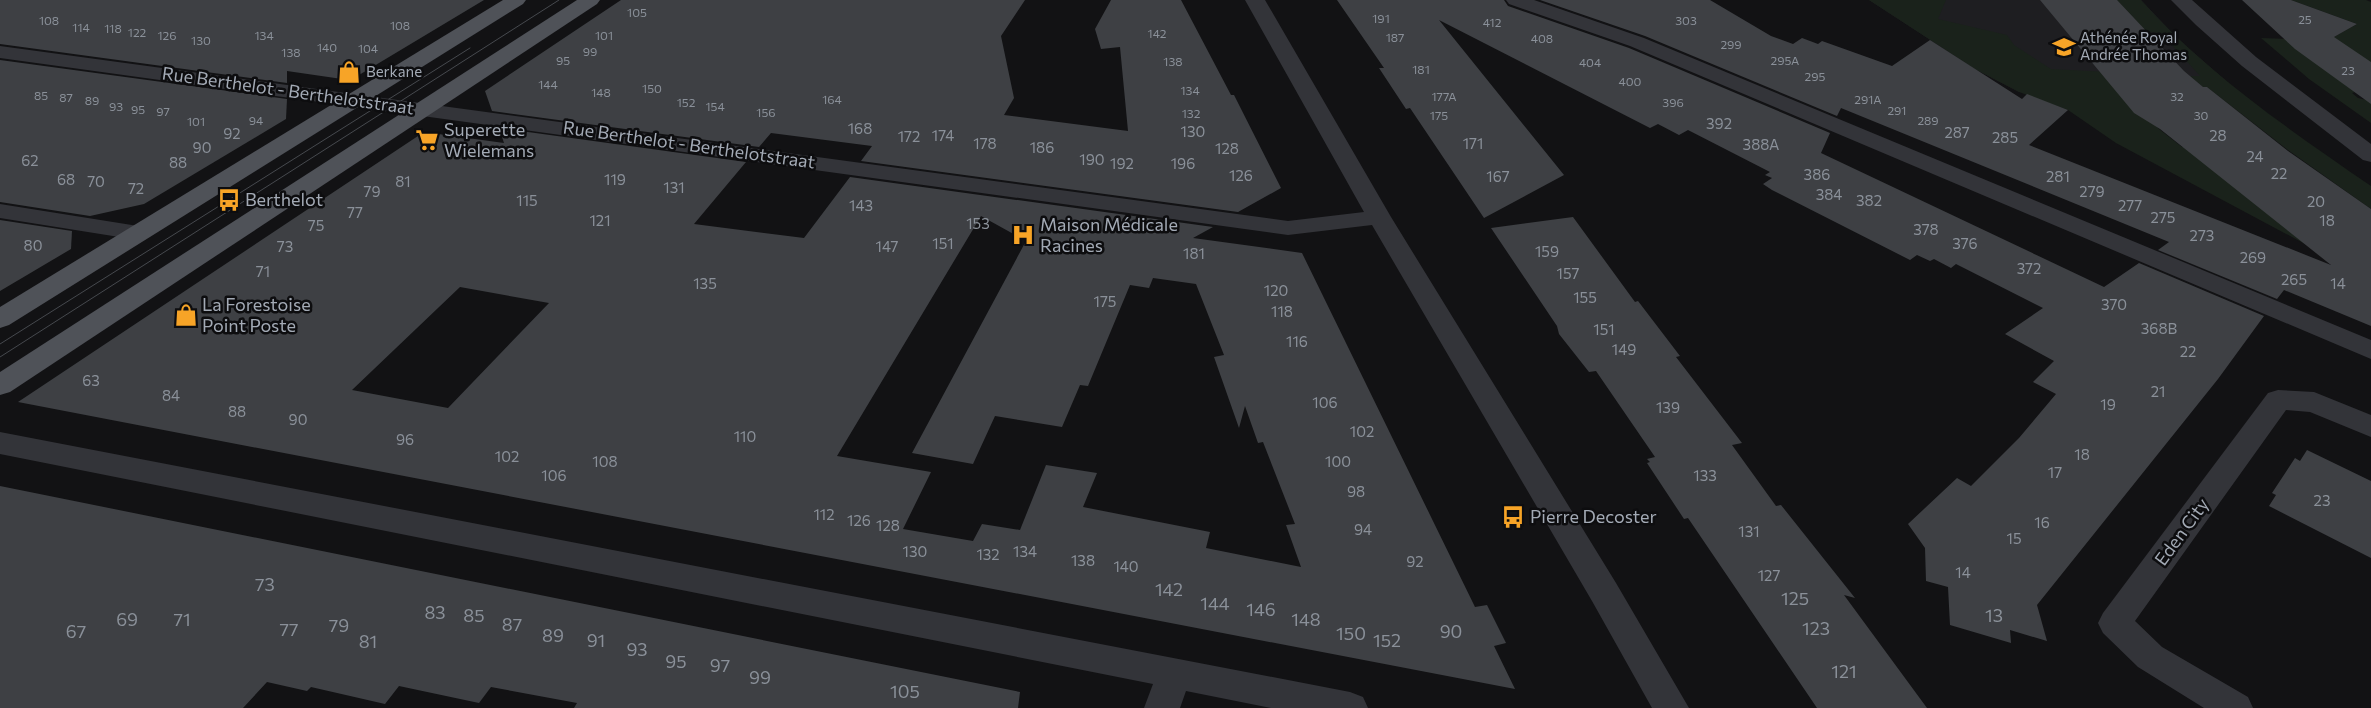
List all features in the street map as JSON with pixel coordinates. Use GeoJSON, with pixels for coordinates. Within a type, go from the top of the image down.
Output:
{"type":"FeatureCollection","features":[{"type":"Feature","properties":{"kind":"main road"},"geometry":{"type":"LineString","coordinates":[[0,318],[516,0]]}},
{"type":"Feature","properties":{"kind":"main road"},"geometry":{"type":"LineString","coordinates":[[0,384],[590,0]]}},
{"type":"Feature","properties":{"kind":"street"},"geometry":{"type":"LineString","coordinates":[[1255,0],[1379,217],[1599,583],[1671,708]]}},
{"type":"Feature","properties":{"kind":"street"},"geometry":{"type":"LineString","coordinates":[[1516,0],[1637,42],[2371,350]]}},
{"type":"Feature","properties":{"kind":"street"},"geometry":{"type":"LineString","coordinates":[[2181,0],[2214,33],[2285,91],[2371,155]]}},
{"type":"Feature","properties":{"kind":"street","name":"Rue Berthelot - Berthelotstraat"},"geometry":{"type":"LineString","coordinates":[[0,52],[424,108],[1288,228],[1379,217]]}},
{"type":"Feature","properties":{"kind":"street"},"geometry":{"type":"LineString","coordinates":[[0,211],[138,233]]}},
{"type":"Feature","properties":{"kind":"street","name":"Eden City"},"geometry":{"type":"LineString","coordinates":[[2235,708],[2150,657],[2115,623],[2278,400],[2314,402],[2371,427]]}},
{"type":"Feature","properties":{"kind":"street"},"geometry":{"type":"LineString","coordinates":[[0,443],[1350,708]]}},
{"type":"Feature","properties":{"kind":"street"},"geometry":{"type":"LineString","coordinates":[[1162,708],[1174,674]]}},
{"type":"Feature","properties":{"kind":"shaded area","name":"Athénée Royal Andrée Thomas"},"geometry":{"type":"Polygon","coordinates":[[[1869,0],[2141,0],[2178,39],[2233,87],[2019,92],[1975,69],[1869,0]]]}},
{"type":"Feature","properties":{"kind":"shaded area"},"geometry":{"type":"Polygon","coordinates":[[[1869,0],[1946,0],[1938,19],[2007,35],[2014,45],[2051,69],[2109,72],[2159,129],[2182,147],[2198,146],[2348,267],[2116,143],[2068,110],[2019,92],[1975,69],[1869,0]]]}},
{"type":"Feature","properties":{"kind":"shaded area"},"geometry":{"type":"Polygon","coordinates":[[[2117,0],[2141,0],[2221,77],[2310,144],[2371,186],[2371,209],[2288,150],[2207,87],[2203,87],[2190,76],[2200,76],[2161,33],[2147,32],[2117,0]]]}},
{"type":"Feature","properties":{"kind":"shaded area"},"geometry":{"type":"Polygon","coordinates":[[[2291,0],[2366,0],[2371,2],[2371,64],[2313,61],[2355,92],[2352,93],[2358,98],[2371,101],[2371,123],[2309,79],[2261,38],[2313,40],[2332,38],[2357,24],[2291,0]]]}},
{"type":"Feature","properties":{"kind":"building"},"geometry":{"type":"Polygon","coordinates":[[[0,0],[484,0],[359,75],[342,79],[287,71],[287,83],[0,44],[0,0]]]}},
{"type":"Feature","properties":{"kind":"building"},"geometry":{"type":"Polygon","coordinates":[[[621,0],[1025,0],[1001,36],[1014,98],[1004,115],[1128,131],[1120,47],[1101,49],[1095,29],[1111,0],[1181,0],[1231,95],[1234,95],[1281,188],[1238,212],[861,161],[872,146],[771,133],[759,147],[492,111],[485,91],[621,0]]]}},
{"type":"Feature","properties":{"kind":"building"},"geometry":{"type":"Polygon","coordinates":[[[1337,0],[1504,0],[1508,6],[1629,48],[1830,133],[1821,153],[2104,287],[2139,263],[2264,316],[2218,379],[2037,605],[2047,641],[2010,630],[2011,643],[1950,625],[1948,587],[1926,581],[1925,548],[1908,524],[1957,478],[1971,486],[2019,438],[2056,394],[2033,382],[2054,361],[2005,334],[2043,308],[1956,264],[1951,268],[1934,259],[1930,261],[1917,255],[1910,260],[1772,190],[1763,184],[1772,178],[1765,175],[1770,172],[1688,130],[1679,135],[1658,124],[1650,128],[1439,20],[1564,175],[1484,218],[1410,108],[1406,109],[1379,68],[1384,68],[1337,0]]]}},
{"type":"Feature","properties":{"kind":"building"},"geometry":{"type":"Polygon","coordinates":[[[1540,0],[1710,0],[1771,36],[1793,44],[1802,38],[1818,44],[1822,41],[1892,66],[1930,40],[2022,99],[2027,94],[2068,110],[2029,145],[2331,265],[2160,129],[2134,113],[2040,0],[2117,0],[2184,71],[2203,87],[2207,87],[2288,151],[2371,209],[2371,326],[2284,290],[2277,299],[2158,250],[2169,242],[1841,108],[1837,116],[1645,36],[1540,0]]]}},
{"type":"Feature","properties":{"kind":"building"},"geometry":{"type":"Polygon","coordinates":[[[2242,0],[2291,0],[2357,24],[2334,37],[2371,62],[2371,104],[2295,49],[2242,0]]]}},
{"type":"Feature","properties":{"kind":"building"},"geometry":{"type":"Polygon","coordinates":[[[0,60],[287,99],[286,119],[144,204],[90,216],[0,202],[0,60]]]}},
{"type":"Feature","properties":{"kind":"building"},"geometry":{"type":"Polygon","coordinates":[[[499,128],[746,162],[694,224],[804,238],[850,177],[1213,227],[1193,238],[1302,253],[1475,607],[1487,605],[1506,643],[1494,646],[1515,689],[18,402],[418,136],[431,133],[504,143],[499,128]],[[981,216],[837,456],[931,472],[903,529],[973,541],[982,524],[1020,530],[1046,465],[1097,473],[1083,507],[1210,532],[1206,548],[1301,567],[1286,525],[1295,524],[1263,442],[1258,443],[1245,406],[1239,428],[1214,357],[1224,355],[1196,284],[1153,278],[1149,288],[1130,285],[1088,386],[1080,385],[1062,427],[995,416],[973,464],[912,453],[1026,241],[981,216]],[[460,287],[352,390],[448,408],[549,303],[460,287]]]}},
{"type":"Feature","properties":{"kind":"building"},"geometry":{"type":"Polygon","coordinates":[[[1573,217],[1635,302],[1638,301],[1680,356],[1676,357],[1742,443],[1732,445],[1776,506],[1781,505],[1855,598],[1844,595],[1927,708],[1817,708],[1688,518],[1684,519],[1647,463],[1650,462],[1647,459],[1655,457],[1596,371],[1589,372],[1559,334],[1557,326],[1491,228],[1573,217]]]}},
{"type":"Feature","properties":{"kind":"building"},"geometry":{"type":"Polygon","coordinates":[[[0,220],[72,231],[71,249],[0,291],[0,220]]]}},
{"type":"Feature","properties":{"kind":"building"},"geometry":{"type":"Polygon","coordinates":[[[2307,450],[2371,481],[2371,558],[2269,506],[2276,495],[2272,493],[2295,458],[2300,461],[2307,450]]]}},
{"type":"Feature","properties":{"kind":"building"},"geometry":{"type":"Polygon","coordinates":[[[0,486],[1020,692],[1018,708],[574,708],[577,703],[491,687],[479,703],[399,686],[385,704],[311,687],[307,691],[267,682],[243,708],[0,708],[0,486]]]}},
{"type":"Feature","properties":{"kind":"tram line"},"geometry":{"type":"LineString","coordinates":[[0,357],[559,0]]}},
{"type":"Feature","properties":{"kind":"tram line"},"geometry":{"type":"LineString","coordinates":[[0,344],[470,48]]}},
{"type":"Feature","properties":{"kind":"place","name":"Athénée Royal Andrée Thomas"},"geometry":{"type":"Point","coordinates":[2064,47]}},
{"type":"Feature","properties":{"kind":"place","name":"Berkane"},"geometry":{"type":"Point","coordinates":[349,72]}},
{"type":"Feature","properties":{"kind":"place","name":"Superette Wielemans"},"geometry":{"type":"Point","coordinates":[427,140]}},
{"type":"Feature","properties":{"kind":"place","name":"Berthelot"},"geometry":{"type":"Point","coordinates":[229,200]}},
{"type":"Feature","properties":{"kind":"place","name":"Maison Médicale Racines"},"geometry":{"type":"Point","coordinates":[1023,235]}},
{"type":"Feature","properties":{"kind":"place","name":"La Forestoise Point Poste"},"geometry":{"type":"Point","coordinates":[186,315]}},
{"type":"Feature","properties":{"kind":"place","name":"Pierre Decoster"},"geometry":{"type":"Point","coordinates":[1513,517]}}]}
